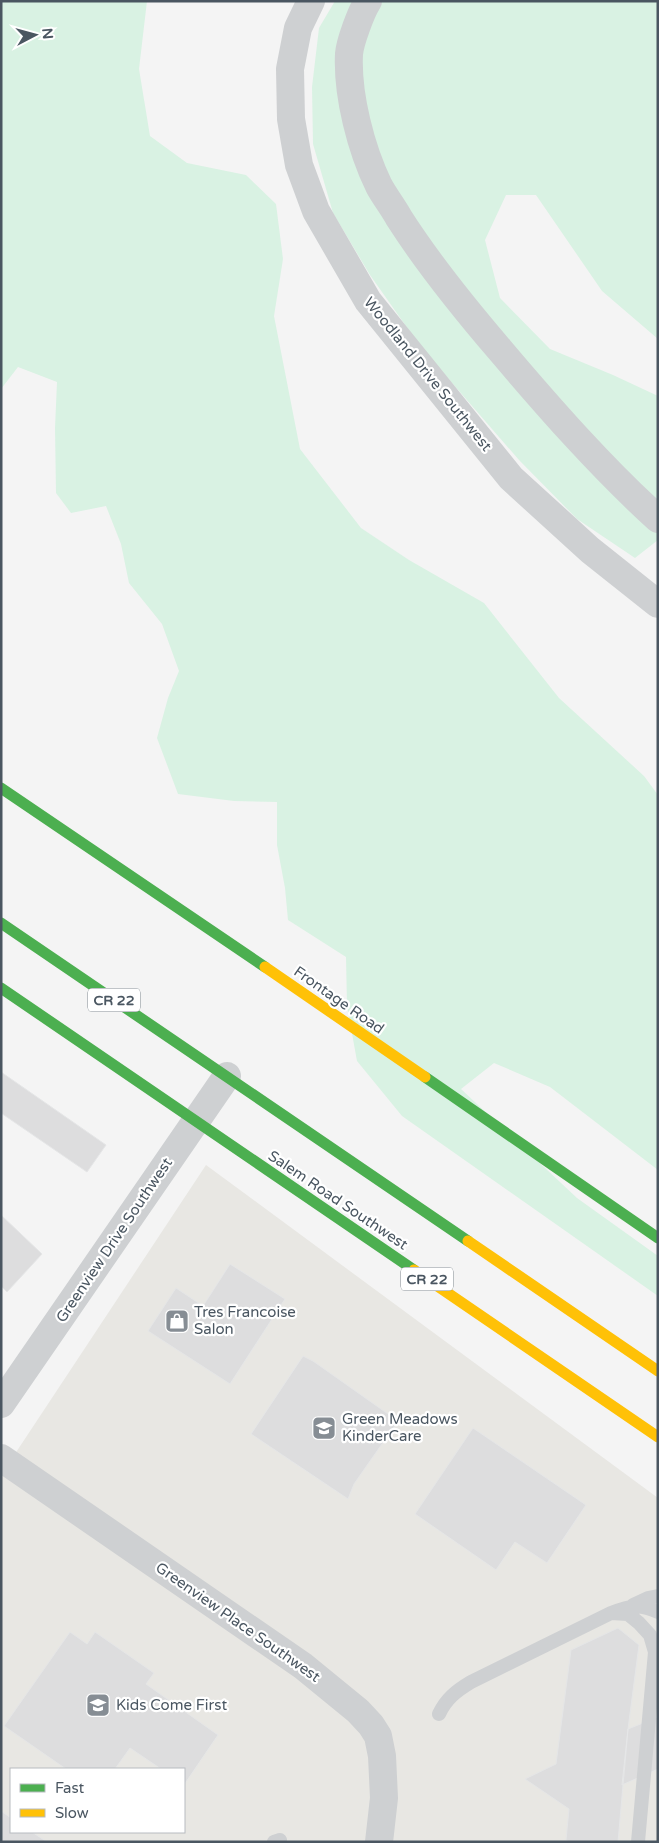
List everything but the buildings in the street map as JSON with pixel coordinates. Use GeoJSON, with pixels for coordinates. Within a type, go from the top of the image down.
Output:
{"type":"FeatureCollection","features":[{"type":"Feature","properties":{"kind":"main road","name":"Frontage Road"},"geometry":{"type":"LineString","coordinates":[[1,788],[277,975],[658,1238]]}},
{"type":"Feature","properties":{"kind":"main road","name":"CR 22"},"geometry":{"type":"LineString","coordinates":[[1,923],[658,1371]]}},
{"type":"Feature","properties":{"kind":"main road","name":"Salem Road Southwest"},"geometry":{"type":"LineString","coordinates":[[1,988],[538,1355],[654,1441]]}},
{"type":"Feature","properties":{"kind":"street","name":"Woodland Drive Southwest"},"geometry":{"type":"LineString","coordinates":[[311,1],[298,28],[290,69],[291,119],[299,165],[316,211],[368,301],[511,478],[590,550],[658,604]]}},
{"type":"Feature","properties":{"kind":"street"},"geometry":{"type":"LineString","coordinates":[[368,1],[363,10],[349,52],[351,96],[360,137],[379,186],[412,238],[458,301],[556,416],[629,492],[658,519]]}},
{"type":"Feature","properties":{"kind":"street","name":"Greenview Drive Southwest"},"geometry":{"type":"LineString","coordinates":[[1,1404],[227,1076]]}},
{"type":"Feature","properties":{"kind":"street","name":"Greenview Place Southwest"},"geometry":{"type":"LineString","coordinates":[[1,1458],[303,1666],[358,1711],[378,1736],[382,1756],[384,1798],[379,1842]]}},
{"type":"Feature","properties":{"kind":"lane"},"geometry":{"type":"LineString","coordinates":[[439,1714],[445,1702],[454,1693],[471,1682],[611,1613],[648,1598],[658,1596]]}},
{"type":"Feature","properties":{"kind":"lane"},"geometry":{"type":"LineString","coordinates":[[632,1605],[648,1607],[658,1612]]}},
{"type":"Feature","properties":{"kind":"lane"},"geometry":{"type":"LineString","coordinates":[[611,1613],[628,1614],[639,1623],[650,1635],[655,1652],[638,1842]]}},
{"type":"Feature","properties":{"kind":"shaded area"},"geometry":{"type":"Polygon","coordinates":[[[206,1165],[658,1498],[658,1842],[1,1842],[1,1475],[206,1165]]]}},
{"type":"Feature","properties":{"kind":"green space"},"geometry":{"type":"Polygon","coordinates":[[[1,1],[147,1],[139,69],[150,136],[187,163],[246,175],[276,204],[283,259],[274,316],[300,449],[361,528],[409,560],[484,603],[559,698],[644,776],[658,795],[658,1170],[550,1087],[494,1063],[461,1089],[577,1198],[658,1256],[658,1296],[402,1116],[357,1061],[347,1006],[346,957],[288,920],[285,888],[277,845],[277,802],[234,801],[178,794],[157,738],[168,698],[179,671],[162,624],[129,583],[121,544],[106,506],[71,513],[56,493],[55,428],[57,382],[18,367],[1,389],[1,1]]]}},
{"type":"Feature","properties":{"kind":"green space"},"geometry":{"type":"Polygon","coordinates":[[[335,1],[658,1],[658,339],[602,291],[536,195],[506,195],[485,240],[500,298],[550,349],[658,396],[658,540],[635,558],[577,519],[519,460],[420,346],[370,275],[333,213],[313,144],[312,87],[319,28],[335,1]]]}},
{"type":"Feature","properties":{"kind":"traffic: fast"},"geometry":{"type":"LineString","coordinates":[[1,788],[265,967]]}},
{"type":"Feature","properties":{"kind":"traffic: fast"},"geometry":{"type":"LineString","coordinates":[[1,923],[468,1241]]}},
{"type":"Feature","properties":{"kind":"traffic: fast"},"geometry":{"type":"LineString","coordinates":[[1,988],[414,1270]]}},
{"type":"Feature","properties":{"kind":"traffic: fast"},"geometry":{"type":"LineString","coordinates":[[425,1077],[658,1238]]}},
{"type":"Feature","properties":{"kind":"traffic: slow"},"geometry":{"type":"LineString","coordinates":[[265,967],[425,1077]]}},
{"type":"Feature","properties":{"kind":"traffic: slow"},"geometry":{"type":"LineString","coordinates":[[468,1241],[658,1371]]}},
{"type":"Feature","properties":{"kind":"traffic: slow"},"geometry":{"type":"LineString","coordinates":[[414,1270],[658,1437]]}},
{"type":"Feature","properties":{"kind":"place","name":"Tres Francoise Salon"},"geometry":{"type":"Point","coordinates":[177,1321]}},
{"type":"Feature","properties":{"kind":"place","name":"Green Meadows KinderCare"},"geometry":{"type":"Point","coordinates":[324,1428]}},
{"type":"Feature","properties":{"kind":"place","name":"Kids Come First"},"geometry":{"type":"Point","coordinates":[98,1705]}}]}
